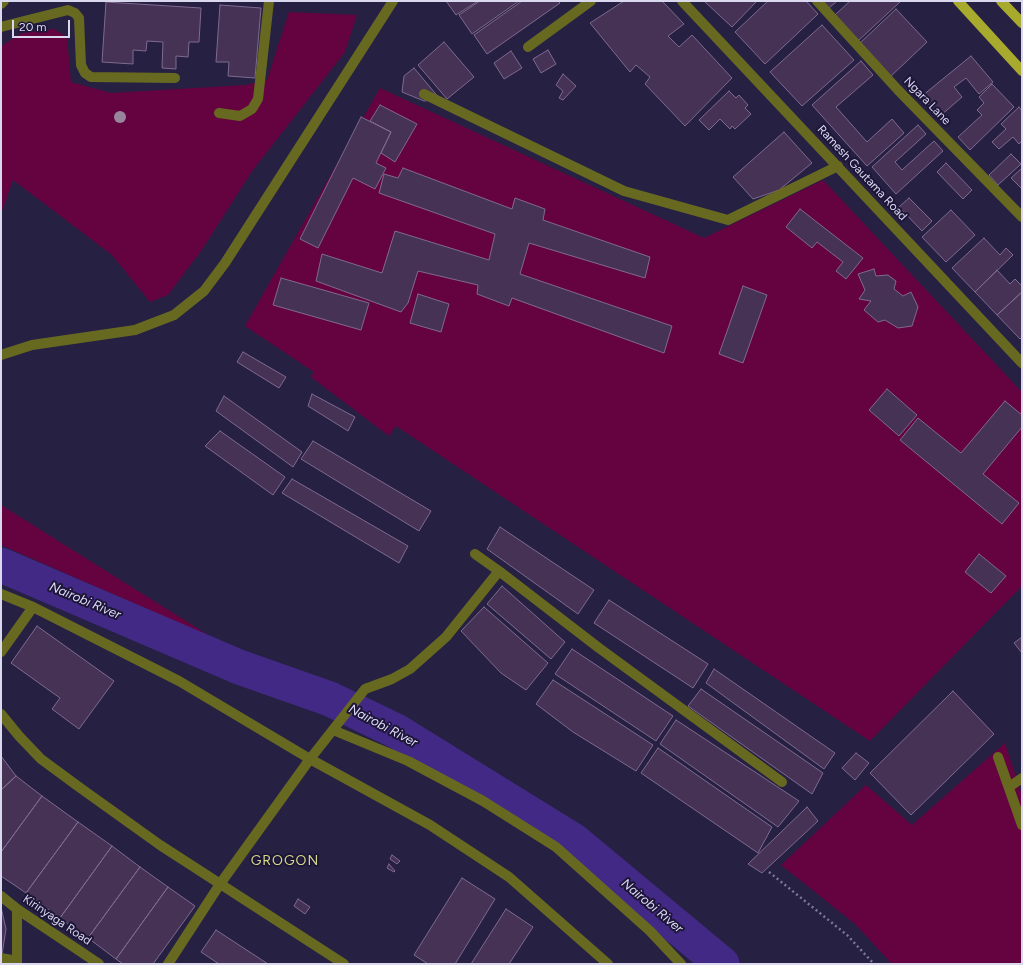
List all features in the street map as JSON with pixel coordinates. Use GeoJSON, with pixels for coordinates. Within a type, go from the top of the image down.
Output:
{"type":"FeatureCollection","features":[{"type":"Feature","properties":{"kind":"main road"},"geometry":{"type":"LineString","coordinates":[[958,1],[1022,71]]}},
{"type":"Feature","properties":{"kind":"main road"},"geometry":{"type":"LineString","coordinates":[[1000,1],[1022,23]]}},
{"type":"Feature","properties":{"kind":"street"},"geometry":{"type":"LineString","coordinates":[[1,4],[4,1]]}},
{"type":"Feature","properties":{"kind":"street"},"geometry":{"type":"LineString","coordinates":[[219,113],[240,116],[252,109],[258,99],[269,1]]}},
{"type":"Feature","properties":{"kind":"street"},"geometry":{"type":"LineString","coordinates":[[1,354],[32,345],[135,330],[174,315],[204,291],[225,263],[393,1]]}},
{"type":"Feature","properties":{"kind":"street"},"geometry":{"type":"LineString","coordinates":[[528,47],[591,1]]}},
{"type":"Feature","properties":{"kind":"street","name":"Ramesh Gautama Road"},"geometry":{"type":"LineString","coordinates":[[682,1],[1022,363]]}},
{"type":"Feature","properties":{"kind":"street","name":"Ngara Lane"},"geometry":{"type":"LineString","coordinates":[[817,1],[898,90],[1022,216]]}},
{"type":"Feature","properties":{"kind":"street"},"geometry":{"type":"LineString","coordinates":[[1,27],[68,10],[75,13],[79,18],[81,65],[85,73],[91,77],[175,78]]}},
{"type":"Feature","properties":{"kind":"street"},"geometry":{"type":"LineString","coordinates":[[424,94],[624,191],[728,220],[838,166]]}},
{"type":"Feature","properties":{"kind":"street"},"geometry":{"type":"LineString","coordinates":[[475,554],[599,648],[782,782]]}},
{"type":"Feature","properties":{"kind":"street"},"geometry":{"type":"LineString","coordinates":[[168,964],[220,884],[310,759],[344,718],[365,689],[392,679],[410,669],[446,637],[499,571]]}},
{"type":"Feature","properties":{"kind":"street"},"geometry":{"type":"LineString","coordinates":[[1,594],[33,608],[179,681],[310,759],[430,825],[509,877],[608,964]]}},
{"type":"Feature","properties":{"kind":"street"},"geometry":{"type":"LineString","coordinates":[[1,652],[33,608]]}},
{"type":"Feature","properties":{"kind":"street"},"geometry":{"type":"LineString","coordinates":[[1,714],[18,736],[41,759],[160,844],[344,964]]}},
{"type":"Feature","properties":{"kind":"street"},"geometry":{"type":"LineString","coordinates":[[334,730],[408,761],[483,801],[556,847],[650,931],[681,964]]}},
{"type":"Feature","properties":{"kind":"street"},"geometry":{"type":"LineString","coordinates":[[998,757],[1022,825]]}},
{"type":"Feature","properties":{"kind":"street"},"geometry":{"type":"LineString","coordinates":[[1008,787],[1022,778]]}},
{"type":"Feature","properties":{"kind":"street","name":"Kirinyaga Road"},"geometry":{"type":"LineString","coordinates":[[1,896],[17,909],[99,964]]}},
{"type":"Feature","properties":{"kind":"street"},"geometry":{"type":"LineString","coordinates":[[1,958],[17,962],[17,909]]}},
{"type":"Feature","properties":{"kind":"path"},"geometry":{"type":"LineString","coordinates":[[768,872],[847,935],[874,964]]}},
{"type":"Feature","properties":{"kind":"shaded area"},"geometry":{"type":"Polygon","coordinates":[[[289,12],[357,15],[345,52],[253,170],[201,251],[168,295],[150,302],[112,255],[13,180],[1,214],[1,46],[22,33],[54,29],[67,37],[71,82],[111,93],[246,85],[267,80],[289,12]]]}},
{"type":"Feature","properties":{"kind":"shaded area"},"geometry":{"type":"Polygon","coordinates":[[[380,88],[704,238],[823,180],[1022,392],[1022,586],[870,741],[396,426],[389,436],[311,377],[314,372],[245,326],[380,88]]]}},
{"type":"Feature","properties":{"kind":"shaded area"},"geometry":{"type":"Polygon","coordinates":[[[1,505],[213,638],[1,545],[1,505]]]}},
{"type":"Feature","properties":{"kind":"shaded area"},"geometry":{"type":"Polygon","coordinates":[[[1005,743],[1022,795],[1022,964],[892,964],[855,924],[781,865],[866,785],[912,825],[1005,743]]]}},
{"type":"Feature","properties":{"kind":"building"},"geometry":{"type":"Polygon","coordinates":[[[446,1],[478,1],[456,15],[446,1]]]}},
{"type":"Feature","properties":{"kind":"building"},"geometry":{"type":"Polygon","coordinates":[[[480,1],[519,1],[472,34],[459,15],[480,1]]]}},
{"type":"Feature","properties":{"kind":"building"},"geometry":{"type":"Polygon","coordinates":[[[522,1],[558,1],[560,3],[487,54],[474,35],[522,1]]]}},
{"type":"Feature","properties":{"kind":"building"},"geometry":{"type":"Polygon","coordinates":[[[624,1],[662,1],[684,24],[668,36],[679,47],[692,35],[732,78],[685,126],[645,84],[650,77],[636,65],[630,72],[590,23],[624,1]]]}},
{"type":"Feature","properties":{"kind":"building"},"geometry":{"type":"Polygon","coordinates":[[[704,1],[757,1],[732,27],[704,1]]]}},
{"type":"Feature","properties":{"kind":"building"},"geometry":{"type":"Polygon","coordinates":[[[768,1],[806,1],[818,14],[765,64],[735,32],[768,1]]]}},
{"type":"Feature","properties":{"kind":"building"},"geometry":{"type":"Polygon","coordinates":[[[822,1],[837,1],[829,8],[822,1]]]}},
{"type":"Feature","properties":{"kind":"building"},"geometry":{"type":"Polygon","coordinates":[[[850,1],[901,1],[858,41],[835,15],[850,1]]]}},
{"type":"Feature","properties":{"kind":"building"},"geometry":{"type":"Polygon","coordinates":[[[106,2],[201,8],[199,42],[189,42],[188,57],[176,56],[176,69],[162,68],[163,42],[147,41],[146,51],[133,50],[133,64],[102,62],[106,2]]]}},
{"type":"Feature","properties":{"kind":"building"},"geometry":{"type":"Polygon","coordinates":[[[220,5],[261,8],[255,78],[228,76],[229,62],[216,62],[220,5]]]}},
{"type":"Feature","properties":{"kind":"building"},"geometry":{"type":"Polygon","coordinates":[[[896,9],[927,42],[890,77],[859,44],[896,9]]]}},
{"type":"Feature","properties":{"kind":"building"},"geometry":{"type":"Polygon","coordinates":[[[822,25],[854,60],[802,106],[770,72],[822,25]]]}},
{"type":"Feature","properties":{"kind":"building"},"geometry":{"type":"Polygon","coordinates":[[[444,42],[474,77],[447,99],[418,65],[444,42]]]}},
{"type":"Feature","properties":{"kind":"building"},"geometry":{"type":"Polygon","coordinates":[[[548,50],[556,64],[541,73],[533,59],[548,50]]]}},
{"type":"Feature","properties":{"kind":"building"},"geometry":{"type":"Polygon","coordinates":[[[511,51],[522,68],[504,79],[494,63],[511,51]]]}},
{"type":"Feature","properties":{"kind":"building"},"geometry":{"type":"Polygon","coordinates":[[[971,56],[993,82],[979,94],[966,78],[954,87],[962,97],[939,117],[922,96],[971,56]]]}},
{"type":"Feature","properties":{"kind":"building"},"geometry":{"type":"Polygon","coordinates":[[[861,61],[873,75],[836,107],[867,142],[892,119],[904,133],[867,166],[812,105],[861,61]]]}},
{"type":"Feature","properties":{"kind":"building"},"geometry":{"type":"Polygon","coordinates":[[[414,68],[440,99],[424,101],[402,92],[404,76],[414,68]]]}},
{"type":"Feature","properties":{"kind":"building"},"geometry":{"type":"Polygon","coordinates":[[[563,74],[576,86],[563,100],[559,98],[563,91],[556,85],[563,74]]]}},
{"type":"Feature","properties":{"kind":"building"},"geometry":{"type":"Polygon","coordinates":[[[992,84],[1014,107],[970,150],[958,137],[982,115],[977,110],[984,103],[979,97],[992,84]]]}},
{"type":"Feature","properties":{"kind":"building"},"geometry":{"type":"Polygon","coordinates":[[[729,91],[736,98],[739,95],[748,105],[745,108],[751,114],[735,129],[732,126],[730,129],[720,119],[709,130],[699,120],[729,91]]]}},
{"type":"Feature","properties":{"kind":"building"},"geometry":{"type":"Polygon","coordinates":[[[380,105],[417,124],[395,162],[381,153],[391,132],[370,121],[380,105]]]}},
{"type":"Feature","properties":{"kind":"building"},"geometry":{"type":"Polygon","coordinates":[[[1019,107],[1022,111],[1022,141],[1019,144],[1013,137],[999,149],[992,142],[1006,129],[1001,124],[1019,107]]]}},
{"type":"Feature","properties":{"kind":"building"},"geometry":{"type":"Polygon","coordinates":[[[361,117],[391,132],[376,163],[386,168],[375,189],[353,178],[318,248],[300,239],[361,117]]]}},
{"type":"Feature","properties":{"kind":"building"},"geometry":{"type":"Polygon","coordinates":[[[918,125],[926,134],[895,162],[902,170],[934,141],[943,151],[896,194],[872,167],[918,125]]]}},
{"type":"Feature","properties":{"kind":"building"},"geometry":{"type":"Polygon","coordinates":[[[784,132],[812,163],[779,190],[753,199],[733,177],[784,132]]]}},
{"type":"Feature","properties":{"kind":"building"},"geometry":{"type":"Polygon","coordinates":[[[1011,154],[1021,164],[998,185],[989,175],[1011,154]]]}},
{"type":"Feature","properties":{"kind":"building"},"geometry":{"type":"Polygon","coordinates":[[[946,163],[972,190],[963,199],[937,172],[946,163]]]}},
{"type":"Feature","properties":{"kind":"building"},"geometry":{"type":"Polygon","coordinates":[[[403,168],[512,209],[515,198],[545,209],[543,220],[650,257],[645,278],[529,243],[520,274],[672,326],[664,353],[512,298],[509,306],[477,294],[478,285],[418,271],[408,303],[401,312],[316,281],[322,254],[382,273],[395,231],[489,260],[495,234],[379,193],[384,174],[398,178],[403,168]]]}},
{"type":"Feature","properties":{"kind":"building"},"geometry":{"type":"Polygon","coordinates":[[[1022,168],[1022,189],[1011,178],[1022,168]]]}},
{"type":"Feature","properties":{"kind":"building"},"geometry":{"type":"Polygon","coordinates":[[[909,198],[932,221],[922,231],[899,207],[909,198]]]}},
{"type":"Feature","properties":{"kind":"building"},"geometry":{"type":"Polygon","coordinates":[[[800,209],[863,258],[846,279],[836,271],[843,262],[817,242],[812,248],[786,227],[800,209]]]}},
{"type":"Feature","properties":{"kind":"building"},"geometry":{"type":"Polygon","coordinates":[[[951,210],[975,235],[946,262],[922,237],[951,210]]]}},
{"type":"Feature","properties":{"kind":"building"},"geometry":{"type":"Polygon","coordinates":[[[984,238],[1000,255],[1006,248],[1013,255],[975,292],[952,268],[984,238]]]}},
{"type":"Feature","properties":{"kind":"building"},"geometry":{"type":"Polygon","coordinates":[[[874,269],[876,276],[888,275],[896,281],[894,289],[903,296],[911,292],[918,307],[912,326],[898,328],[885,320],[878,322],[864,310],[871,301],[859,299],[865,290],[858,274],[874,269]]]}},
{"type":"Feature","properties":{"kind":"building"},"geometry":{"type":"Polygon","coordinates":[[[997,270],[1010,284],[1015,279],[1022,286],[1022,292],[997,315],[975,292],[997,270]]]}},
{"type":"Feature","properties":{"kind":"building"},"geometry":{"type":"Polygon","coordinates":[[[281,278],[369,303],[361,330],[273,305],[281,278]]]}},
{"type":"Feature","properties":{"kind":"building"},"geometry":{"type":"Polygon","coordinates":[[[743,286],[767,295],[743,363],[719,354],[743,286]]]}},
{"type":"Feature","properties":{"kind":"building"},"geometry":{"type":"Polygon","coordinates":[[[1022,292],[1022,337],[1020,339],[997,315],[1022,292]]]}},
{"type":"Feature","properties":{"kind":"building"},"geometry":{"type":"Polygon","coordinates":[[[418,294],[449,304],[441,332],[410,323],[418,294]]]}},
{"type":"Feature","properties":{"kind":"building"},"geometry":{"type":"Polygon","coordinates":[[[243,352],[286,377],[279,388],[237,362],[243,352]]]}},
{"type":"Feature","properties":{"kind":"building"},"geometry":{"type":"Polygon","coordinates":[[[887,389],[917,415],[899,436],[869,410],[887,389]]]}},
{"type":"Feature","properties":{"kind":"building"},"geometry":{"type":"Polygon","coordinates":[[[312,394],[355,417],[348,431],[308,406],[312,394]]]}},
{"type":"Feature","properties":{"kind":"building"},"geometry":{"type":"Polygon","coordinates":[[[224,396],[302,452],[293,467],[216,411],[224,396]]]}},
{"type":"Feature","properties":{"kind":"building"},"geometry":{"type":"Polygon","coordinates":[[[1005,401],[1022,415],[1022,427],[983,474],[1019,503],[1002,524],[900,440],[918,418],[961,453],[1005,401]]]}},
{"type":"Feature","properties":{"kind":"building"},"geometry":{"type":"Polygon","coordinates":[[[220,431],[285,477],[273,495],[205,446],[220,431]]]}},
{"type":"Feature","properties":{"kind":"building"},"geometry":{"type":"Polygon","coordinates":[[[313,441],[431,511],[419,531],[301,459],[313,441]]]}},
{"type":"Feature","properties":{"kind":"building"},"geometry":{"type":"Polygon","coordinates":[[[292,479],[408,546],[399,563],[282,493],[292,479]]]}},
{"type":"Feature","properties":{"kind":"building"},"geometry":{"type":"Polygon","coordinates":[[[500,527],[594,590],[578,614],[487,549],[500,527]]]}},
{"type":"Feature","properties":{"kind":"building"},"geometry":{"type":"Polygon","coordinates":[[[979,554],[1006,576],[991,593],[965,572],[979,554]]]}},
{"type":"Feature","properties":{"kind":"building"},"geometry":{"type":"Polygon","coordinates":[[[502,586],[565,642],[551,659],[487,604],[502,586]]]}},
{"type":"Feature","properties":{"kind":"building"},"geometry":{"type":"Polygon","coordinates":[[[609,600],[708,664],[693,688],[594,623],[609,600]]]}},
{"type":"Feature","properties":{"kind":"building"},"geometry":{"type":"Polygon","coordinates":[[[484,607],[548,663],[526,690],[501,673],[461,631],[484,607]]]}},
{"type":"Feature","properties":{"kind":"building"},"geometry":{"type":"Polygon","coordinates":[[[37,626],[114,681],[79,729],[52,709],[60,698],[11,663],[37,626]]]}},
{"type":"Feature","properties":{"kind":"building"},"geometry":{"type":"Polygon","coordinates":[[[1022,637],[1022,653],[1014,643],[1022,637]]]}},
{"type":"Feature","properties":{"kind":"building"},"geometry":{"type":"Polygon","coordinates":[[[572,649],[673,716],[656,741],[555,674],[572,649]]]}},
{"type":"Feature","properties":{"kind":"building"},"geometry":{"type":"Polygon","coordinates":[[[714,669],[835,753],[824,769],[706,683],[714,669]]]}},
{"type":"Feature","properties":{"kind":"building"},"geometry":{"type":"Polygon","coordinates":[[[553,680],[653,745],[636,771],[573,732],[536,704],[553,680]]]}},
{"type":"Feature","properties":{"kind":"building"},"geometry":{"type":"Polygon","coordinates":[[[701,689],[823,773],[812,794],[688,706],[701,689]]]}},
{"type":"Feature","properties":{"kind":"building"},"geometry":{"type":"Polygon","coordinates":[[[953,691],[994,734],[911,815],[870,773],[953,691]]]}},
{"type":"Feature","properties":{"kind":"building"},"geometry":{"type":"Polygon","coordinates":[[[676,720],[799,801],[778,827],[660,744],[676,720]]]}},
{"type":"Feature","properties":{"kind":"building"},"geometry":{"type":"Polygon","coordinates":[[[658,748],[772,827],[758,853],[641,773],[658,748]]]}},
{"type":"Feature","properties":{"kind":"building"},"geometry":{"type":"Polygon","coordinates":[[[856,753],[869,763],[855,780],[842,768],[856,753]]]}},
{"type":"Feature","properties":{"kind":"building"},"geometry":{"type":"Polygon","coordinates":[[[1,756],[16,776],[1,790],[1,756]]]}},
{"type":"Feature","properties":{"kind":"building"},"geometry":{"type":"Polygon","coordinates":[[[16,776],[42,796],[1,852],[1,790],[16,776]]]}},
{"type":"Feature","properties":{"kind":"building"},"geometry":{"type":"Polygon","coordinates":[[[42,796],[78,822],[26,893],[1,876],[1,852],[42,796]]]}},
{"type":"Feature","properties":{"kind":"building"},"geometry":{"type":"Polygon","coordinates":[[[807,807],[818,821],[762,873],[748,864],[807,807]]]}},
{"type":"Feature","properties":{"kind":"building"},"geometry":{"type":"Polygon","coordinates":[[[78,822],[112,846],[60,918],[26,893],[78,822]]]}},
{"type":"Feature","properties":{"kind":"building"},"geometry":{"type":"Polygon","coordinates":[[[112,846],[140,867],[88,938],[60,918],[112,846]]]}},
{"type":"Feature","properties":{"kind":"building"},"geometry":{"type":"Polygon","coordinates":[[[392,855],[400,861],[397,864],[390,859],[392,855]]]}},
{"type":"Feature","properties":{"kind":"building"},"geometry":{"type":"Polygon","coordinates":[[[389,864],[395,871],[394,872],[387,868],[389,864]]]}},
{"type":"Feature","properties":{"kind":"building"},"geometry":{"type":"Polygon","coordinates":[[[140,867],[168,887],[116,959],[88,938],[140,867]]]}},
{"type":"Feature","properties":{"kind":"building"},"geometry":{"type":"Polygon","coordinates":[[[462,878],[495,899],[455,964],[428,964],[414,955],[462,878]]]}},
{"type":"Feature","properties":{"kind":"building"},"geometry":{"type":"Polygon","coordinates":[[[168,887],[195,906],[153,964],[123,964],[116,959],[168,887]]]}},
{"type":"Feature","properties":{"kind":"building"},"geometry":{"type":"Polygon","coordinates":[[[298,899],[310,907],[305,914],[294,906],[298,899]]]}},
{"type":"Feature","properties":{"kind":"building"},"geometry":{"type":"Polygon","coordinates":[[[1,907],[6,929],[2,955],[1,955],[1,907]]]}},
{"type":"Feature","properties":{"kind":"building"},"geometry":{"type":"Polygon","coordinates":[[[506,909],[533,927],[509,964],[471,964],[506,909]]]}},
{"type":"Feature","properties":{"kind":"building"},"geometry":{"type":"Polygon","coordinates":[[[216,930],[268,964],[219,964],[201,952],[216,930]]]}},
{"type":"Feature","properties":{"kind":"waterway","name":"Nairobi River"},"geometry":{"type":"LineString","coordinates":[[1,565],[239,667],[330,699],[396,731],[574,841],[722,964]]}},
{"type":"Feature","properties":{"kind":"district","name":"GROGON"},"geometry":{"type":"Point","coordinates":[285,861]}}]}
